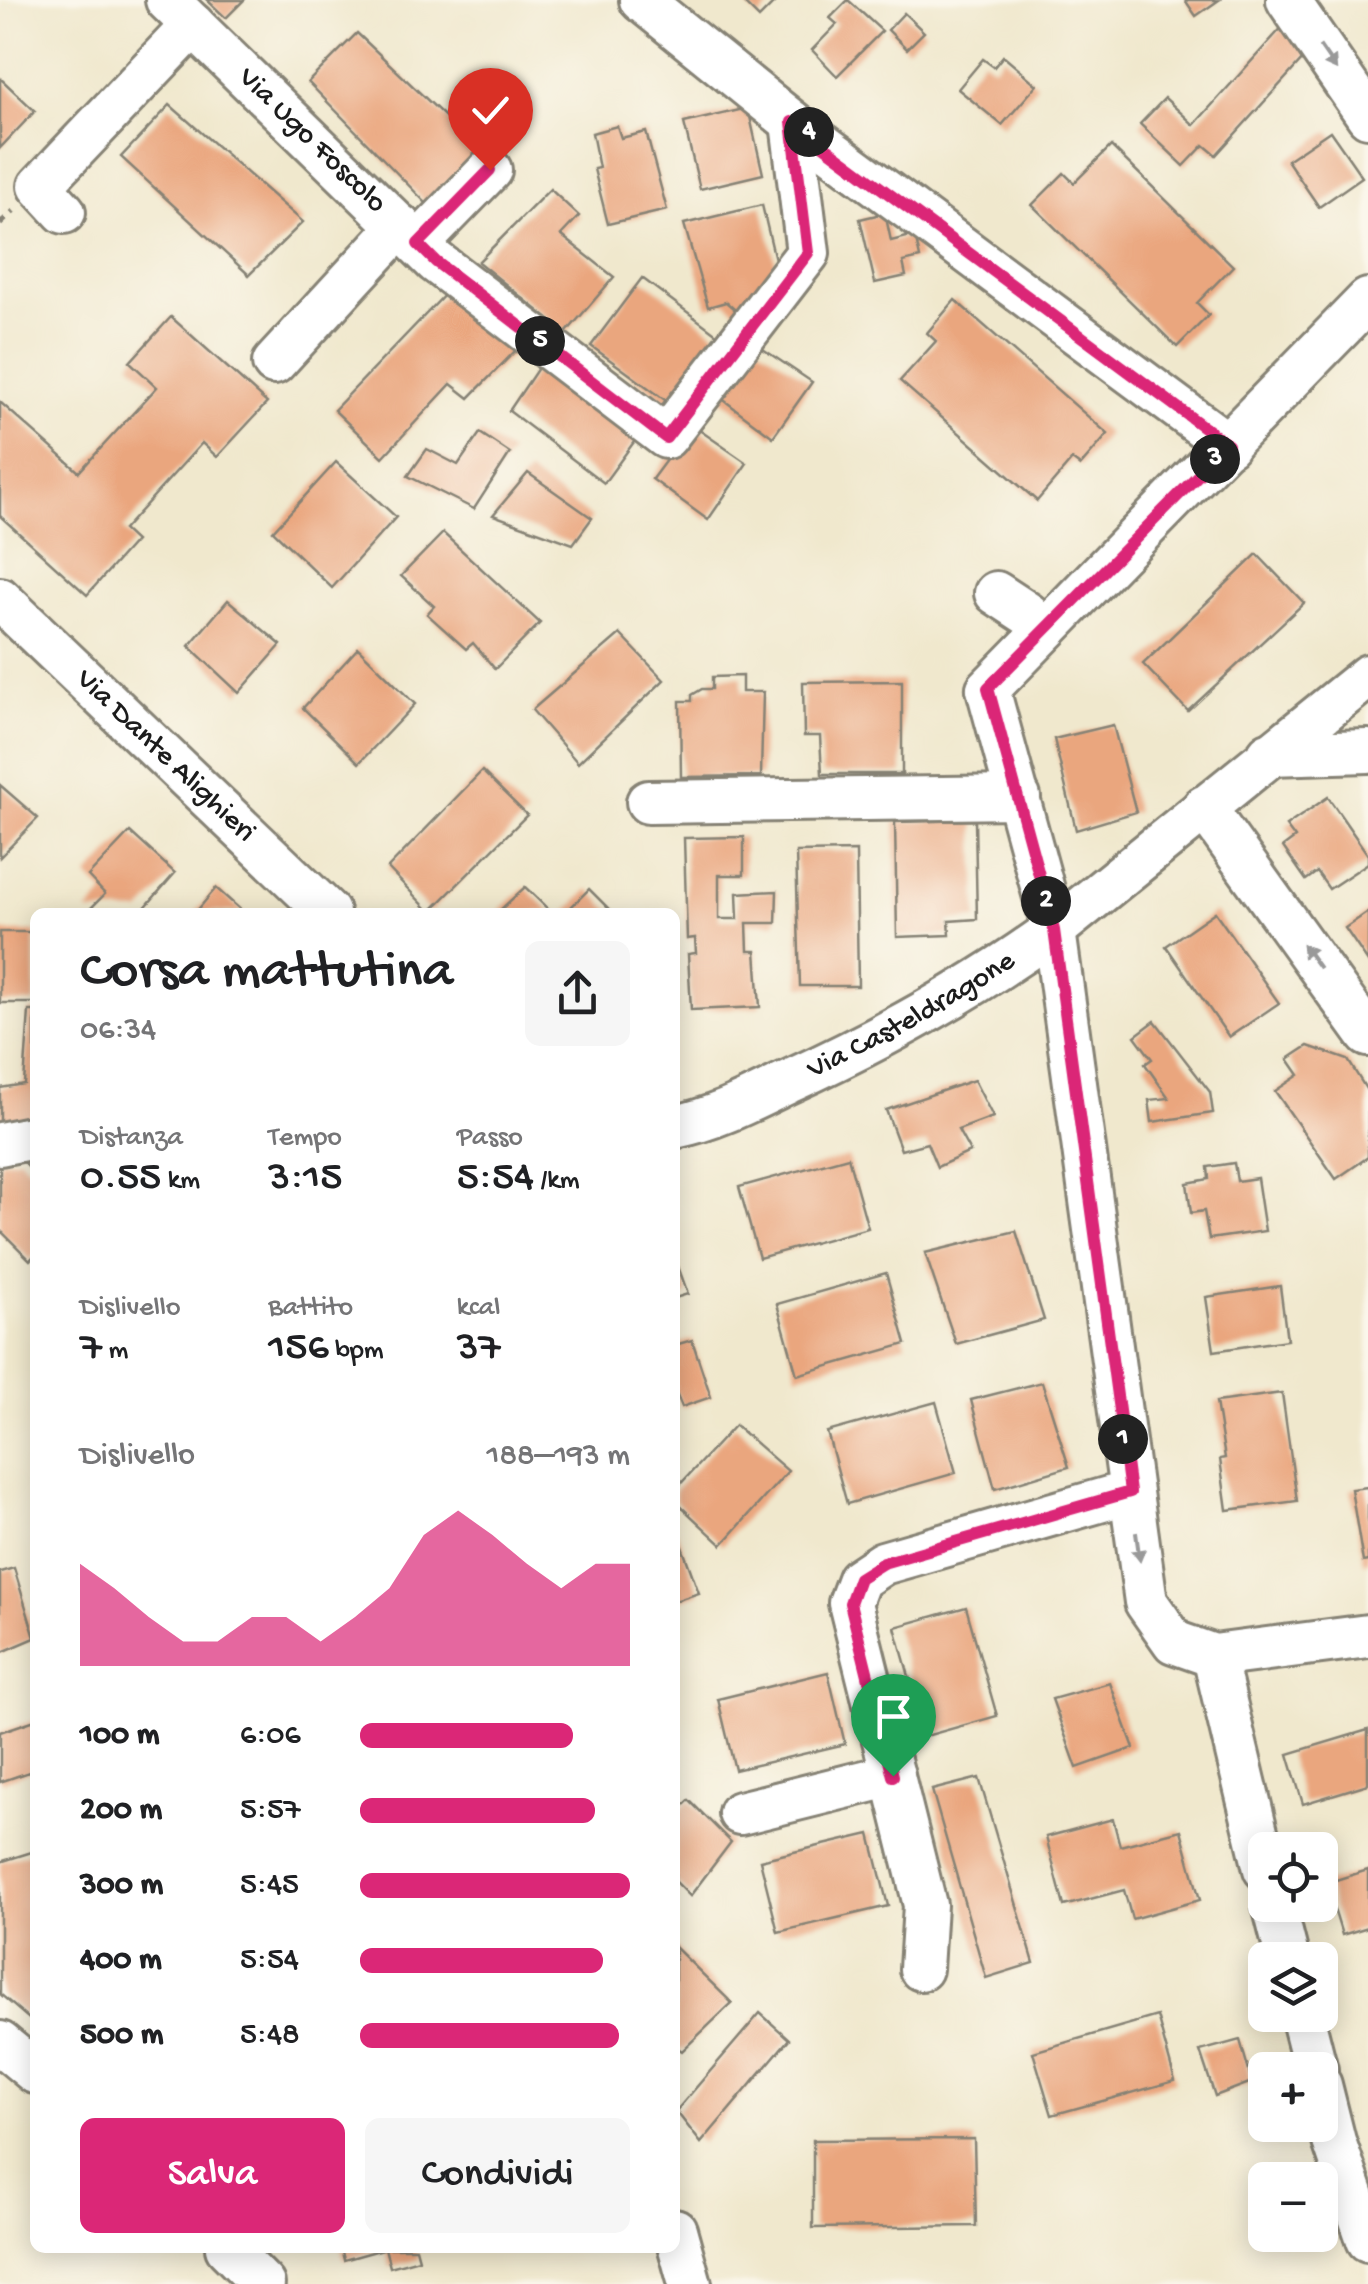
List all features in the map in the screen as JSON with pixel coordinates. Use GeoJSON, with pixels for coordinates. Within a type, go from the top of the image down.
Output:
{"type":"FeatureCollection","features":[{"type":"Feature","properties":{"kind":"street"},"geometry":{"type":"LineString","coordinates":[[641,0],[792,122],[1228,445]]}},
{"type":"Feature","properties":{"kind":"street"},"geometry":{"type":"LineString","coordinates":[[1288,0],[1368,116]]}},
{"type":"Feature","properties":{"kind":"street","name":"Via Ugo Foscolo"},"geometry":{"type":"LineString","coordinates":[[64,212],[40,186],[180,12],[436,262],[666,438],[808,253],[792,122]]}},
{"type":"Feature","properties":{"kind":"street"},"geometry":{"type":"LineString","coordinates":[[274,363],[409,235],[490,170]]}},
{"type":"Feature","properties":{"kind":"street"},"geometry":{"type":"LineString","coordinates":[[1368,300],[988,688],[1054,930],[1146,1602],[1174,1642],[1214,1656],[1368,1636]]}},
{"type":"Feature","properties":{"kind":"street","name":"Via Dante Alighieri"},"geometry":{"type":"LineString","coordinates":[[0,599],[324,908]]}},
{"type":"Feature","properties":{"kind":"street","name":"Via Casteldragone"},"geometry":{"type":"LineString","coordinates":[[680,1127],[704,1122],[844,1057],[968,989],[1054,930],[1368,676]]}},
{"type":"Feature","properties":{"kind":"street"},"geometry":{"type":"LineString","coordinates":[[1269,754],[1368,751]]}},
{"type":"Feature","properties":{"kind":"street"},"geometry":{"type":"LineString","coordinates":[[648,802],[1019,797]]}},
{"type":"Feature","properties":{"kind":"street"},"geometry":{"type":"LineString","coordinates":[[1204,807],[1368,1036]]}},
{"type":"Feature","properties":{"kind":"street"},"geometry":{"type":"LineString","coordinates":[[0,1144],[30,1139]]}},
{"type":"Feature","properties":{"kind":"street"},"geometry":{"type":"LineString","coordinates":[[921,1969],[925,1905],[850,1603],[859,1578],[883,1563],[1130,1492]]}},
{"type":"Feature","properties":{"kind":"street"},"geometry":{"type":"LineString","coordinates":[[1214,1656],[1256,1832]]}},
{"type":"Feature","properties":{"kind":"street"},"geometry":{"type":"LineString","coordinates":[[740,1814],[893,1776]]}},
{"type":"Feature","properties":{"kind":"street"},"geometry":{"type":"LineString","coordinates":[[0,2043],[30,2068]]}},
{"type":"Feature","properties":{"kind":"street"},"geometry":{"type":"LineString","coordinates":[[1338,2115],[1351,2136],[1368,2240]]}},
{"type":"Feature","properties":{"kind":"street"},"geometry":{"type":"LineString","coordinates":[[680,2248],[690,2284]]}},
{"type":"Feature","properties":{"kind":"street"},"geometry":{"type":"LineString","coordinates":[[232,2253],[263,2284]]}},
{"type":"Feature","properties":{"kind":"building"},"geometry":{"type":"Polygon","coordinates":[[[207,0],[244,0],[226,18],[207,0]]]}},
{"type":"Feature","properties":{"kind":"building"},"geometry":{"type":"Polygon","coordinates":[[[741,0],[777,0],[759,18],[741,0]]]}},
{"type":"Feature","properties":{"kind":"building"},"geometry":{"type":"Polygon","coordinates":[[[848,0],[882,31],[837,76],[812,50],[837,24],[830,18],[848,0]]]}},
{"type":"Feature","properties":{"kind":"building"},"geometry":{"type":"Polygon","coordinates":[[[1185,0],[1219,0],[1196,16],[1185,0]]]}},
{"type":"Feature","properties":{"kind":"building"},"geometry":{"type":"Polygon","coordinates":[[[904,13],[924,32],[907,49],[888,30],[904,13]]]}},
{"type":"Feature","properties":{"kind":"building"},"geometry":{"type":"Polygon","coordinates":[[[1285,24],[1312,49],[1216,155],[1204,145],[1184,166],[1140,124],[1165,98],[1194,125],[1285,24]]]}},
{"type":"Feature","properties":{"kind":"building"},"geometry":{"type":"Polygon","coordinates":[[[357,33],[479,149],[427,204],[308,82],[357,33]]]}},
{"type":"Feature","properties":{"kind":"building"},"geometry":{"type":"Polygon","coordinates":[[[1003,56],[1037,85],[1002,125],[958,89],[983,59],[994,67],[1003,56]]]}},
{"type":"Feature","properties":{"kind":"building"},"geometry":{"type":"Polygon","coordinates":[[[0,78],[35,111],[0,148],[0,78]]]}},
{"type":"Feature","properties":{"kind":"building"},"geometry":{"type":"Polygon","coordinates":[[[170,105],[303,222],[249,275],[121,157],[170,105]]]}},
{"type":"Feature","properties":{"kind":"building"},"geometry":{"type":"Polygon","coordinates":[[[748,108],[763,174],[700,189],[684,123],[748,108]]]}},
{"type":"Feature","properties":{"kind":"building"},"geometry":{"type":"Polygon","coordinates":[[[617,126],[621,138],[646,132],[667,210],[608,224],[594,169],[599,168],[592,133],[617,126]]]}},
{"type":"Feature","properties":{"kind":"building"},"geometry":{"type":"Polygon","coordinates":[[[1330,131],[1362,177],[1319,207],[1287,160],[1330,131]]]}},
{"type":"Feature","properties":{"kind":"building"},"geometry":{"type":"Polygon","coordinates":[[[1111,146],[1233,266],[1197,303],[1209,315],[1177,347],[1032,205],[1064,173],[1074,183],[1111,146]]]}},
{"type":"Feature","properties":{"kind":"building"},"geometry":{"type":"Polygon","coordinates":[[[550,189],[579,216],[561,235],[614,277],[566,333],[478,262],[550,189]]]}},
{"type":"Feature","properties":{"kind":"building"},"geometry":{"type":"Polygon","coordinates":[[[762,205],[777,268],[741,315],[726,302],[708,307],[684,224],[762,205]]]}},
{"type":"Feature","properties":{"kind":"building"},"geometry":{"type":"Polygon","coordinates":[[[885,213],[891,241],[915,235],[920,258],[903,262],[906,276],[875,283],[860,219],[885,213]]]}},
{"type":"Feature","properties":{"kind":"building"},"geometry":{"type":"Polygon","coordinates":[[[642,278],[722,338],[672,405],[591,346],[642,278]]]}},
{"type":"Feature","properties":{"kind":"building"},"geometry":{"type":"Polygon","coordinates":[[[454,285],[524,342],[469,398],[451,384],[383,457],[334,410],[454,285]]]}},
{"type":"Feature","properties":{"kind":"building"},"geometry":{"type":"Polygon","coordinates":[[[955,300],[1108,434],[1080,466],[1072,460],[1037,501],[900,381],[936,341],[927,333],[955,300]]]}},
{"type":"Feature","properties":{"kind":"building"},"geometry":{"type":"Polygon","coordinates":[[[171,317],[267,403],[217,457],[202,443],[123,530],[135,541],[87,595],[0,516],[0,402],[79,472],[157,387],[130,362],[171,317]]]}},
{"type":"Feature","properties":{"kind":"building"},"geometry":{"type":"Polygon","coordinates":[[[754,343],[812,382],[773,437],[717,395],[754,343]]]}},
{"type":"Feature","properties":{"kind":"building"},"geometry":{"type":"Polygon","coordinates":[[[544,359],[642,431],[604,483],[509,411],[544,359]]]}},
{"type":"Feature","properties":{"kind":"building"},"geometry":{"type":"Polygon","coordinates":[[[692,425],[747,463],[708,520],[652,479],[692,425]]]}},
{"type":"Feature","properties":{"kind":"building"},"geometry":{"type":"Polygon","coordinates":[[[480,433],[510,453],[474,509],[408,476],[427,449],[458,465],[480,433]]]}},
{"type":"Feature","properties":{"kind":"building"},"geometry":{"type":"Polygon","coordinates":[[[336,462],[396,517],[332,588],[273,531],[336,462]]]}},
{"type":"Feature","properties":{"kind":"building"},"geometry":{"type":"Polygon","coordinates":[[[528,473],[592,518],[573,544],[493,515],[528,473]]]}},
{"type":"Feature","properties":{"kind":"building"},"geometry":{"type":"Polygon","coordinates":[[[443,533],[540,623],[495,669],[473,643],[466,649],[427,614],[434,606],[401,576],[443,533]]]}},
{"type":"Feature","properties":{"kind":"building"},"geometry":{"type":"Polygon","coordinates":[[[1257,554],[1304,603],[1188,711],[1143,664],[1257,554]]]}},
{"type":"Feature","properties":{"kind":"building"},"geometry":{"type":"Polygon","coordinates":[[[228,600],[281,645],[239,693],[189,646],[228,600]]]}},
{"type":"Feature","properties":{"kind":"building"},"geometry":{"type":"Polygon","coordinates":[[[620,634],[664,680],[578,763],[532,710],[620,634]]]}},
{"type":"Feature","properties":{"kind":"building"},"geometry":{"type":"Polygon","coordinates":[[[358,648],[415,704],[359,763],[303,708],[358,648]]]}},
{"type":"Feature","properties":{"kind":"building"},"geometry":{"type":"Polygon","coordinates":[[[742,676],[742,692],[763,692],[761,776],[681,777],[680,701],[692,701],[692,695],[702,689],[712,689],[712,677],[742,676]]]}},
{"type":"Feature","properties":{"kind":"building"},"geometry":{"type":"Polygon","coordinates":[[[902,681],[902,774],[822,774],[820,736],[804,736],[803,682],[902,681]]]}},
{"type":"Feature","properties":{"kind":"building"},"geometry":{"type":"Polygon","coordinates":[[[1113,725],[1136,812],[1076,830],[1054,739],[1113,725]]]}},
{"type":"Feature","properties":{"kind":"building"},"geometry":{"type":"Polygon","coordinates":[[[482,771],[527,815],[434,908],[426,908],[388,868],[482,771]]]}},
{"type":"Feature","properties":{"kind":"building"},"geometry":{"type":"Polygon","coordinates":[[[0,785],[38,818],[0,857],[0,785]]]}},
{"type":"Feature","properties":{"kind":"building"},"geometry":{"type":"Polygon","coordinates":[[[1328,797],[1368,855],[1368,863],[1329,889],[1317,872],[1306,880],[1283,847],[1295,838],[1286,826],[1328,797]]]}},
{"type":"Feature","properties":{"kind":"building"},"geometry":{"type":"Polygon","coordinates":[[[975,820],[977,919],[949,921],[950,935],[897,937],[895,822],[975,820]]]}},
{"type":"Feature","properties":{"kind":"building"},"geometry":{"type":"Polygon","coordinates":[[[130,832],[175,873],[144,908],[91,908],[105,894],[88,876],[130,832]]]}},
{"type":"Feature","properties":{"kind":"building"},"geometry":{"type":"Polygon","coordinates":[[[744,837],[744,875],[719,875],[719,919],[738,919],[737,893],[777,891],[776,923],[747,923],[748,951],[756,951],[760,1007],[691,1010],[688,954],[696,953],[695,938],[687,939],[684,838],[744,837]]]}},
{"type":"Feature","properties":{"kind":"building"},"geometry":{"type":"Polygon","coordinates":[[[856,851],[858,986],[800,986],[796,852],[856,851]]]}},
{"type":"Feature","properties":{"kind":"building"},"geometry":{"type":"Polygon","coordinates":[[[525,887],[547,908],[502,908],[525,887]]]}},
{"type":"Feature","properties":{"kind":"building"},"geometry":{"type":"Polygon","coordinates":[[[216,888],[238,908],[199,908],[216,888]]]}},
{"type":"Feature","properties":{"kind":"building"},"geometry":{"type":"Polygon","coordinates":[[[589,889],[608,908],[570,908],[589,889]]]}},
{"type":"Feature","properties":{"kind":"building"},"geometry":{"type":"Polygon","coordinates":[[[1215,912],[1279,1003],[1229,1037],[1166,946],[1215,912]]]}},
{"type":"Feature","properties":{"kind":"building"},"geometry":{"type":"Polygon","coordinates":[[[1368,912],[1368,962],[1345,928],[1368,912]]]}},
{"type":"Feature","properties":{"kind":"building"},"geometry":{"type":"Polygon","coordinates":[[[0,932],[30,932],[30,1003],[0,1003],[0,932]]]}},
{"type":"Feature","properties":{"kind":"building"},"geometry":{"type":"Polygon","coordinates":[[[30,1011],[30,1128],[0,1133],[0,1088],[24,1084],[30,1011]]]}},
{"type":"Feature","properties":{"kind":"building"},"geometry":{"type":"Polygon","coordinates":[[[1155,1021],[1210,1092],[1213,1113],[1152,1122],[1149,1100],[1169,1098],[1145,1064],[1152,1059],[1135,1036],[1155,1021]]]}},
{"type":"Feature","properties":{"kind":"building"},"geometry":{"type":"Polygon","coordinates":[[[1308,1046],[1348,1060],[1368,1092],[1368,1157],[1336,1179],[1275,1091],[1299,1075],[1288,1059],[1308,1046]]]}},
{"type":"Feature","properties":{"kind":"building"},"geometry":{"type":"Polygon","coordinates":[[[974,1080],[993,1117],[958,1130],[970,1152],[937,1167],[927,1143],[901,1150],[886,1110],[974,1080]]]}},
{"type":"Feature","properties":{"kind":"building"},"geometry":{"type":"Polygon","coordinates":[[[848,1157],[868,1228],[759,1258],[739,1187],[848,1157]]]}},
{"type":"Feature","properties":{"kind":"building"},"geometry":{"type":"Polygon","coordinates":[[[20,1158],[30,1169],[30,1260],[0,1230],[0,1161],[20,1158]]]}},
{"type":"Feature","properties":{"kind":"building"},"geometry":{"type":"Polygon","coordinates":[[[1234,1163],[1237,1181],[1257,1178],[1265,1231],[1209,1239],[1204,1211],[1191,1213],[1187,1183],[1209,1179],[1208,1167],[1234,1163]]]}},
{"type":"Feature","properties":{"kind":"building"},"geometry":{"type":"Polygon","coordinates":[[[1016,1231],[1044,1320],[956,1344],[925,1253],[1016,1231]]]}},
{"type":"Feature","properties":{"kind":"building"},"geometry":{"type":"Polygon","coordinates":[[[680,1272],[688,1294],[680,1296],[680,1272]]]}},
{"type":"Feature","properties":{"kind":"building"},"geometry":{"type":"Polygon","coordinates":[[[886,1273],[906,1344],[797,1375],[777,1304],[886,1273]]]}},
{"type":"Feature","properties":{"kind":"building"},"geometry":{"type":"Polygon","coordinates":[[[1280,1286],[1287,1340],[1214,1351],[1206,1297],[1280,1286]]]}},
{"type":"Feature","properties":{"kind":"building"},"geometry":{"type":"Polygon","coordinates":[[[692,1340],[711,1397],[682,1407],[680,1402],[680,1344],[692,1340]]]}},
{"type":"Feature","properties":{"kind":"building"},"geometry":{"type":"Polygon","coordinates":[[[1042,1382],[1069,1467],[995,1489],[971,1400],[1042,1382]]]}},
{"type":"Feature","properties":{"kind":"building"},"geometry":{"type":"Polygon","coordinates":[[[1282,1393],[1297,1501],[1227,1510],[1220,1459],[1225,1458],[1216,1402],[1282,1393]]]}},
{"type":"Feature","properties":{"kind":"building"},"geometry":{"type":"Polygon","coordinates":[[[936,1402],[956,1473],[847,1504],[827,1432],[936,1402]]]}},
{"type":"Feature","properties":{"kind":"building"},"geometry":{"type":"Polygon","coordinates":[[[735,1425],[788,1471],[722,1545],[680,1506],[680,1485],[735,1425]]]}},
{"type":"Feature","properties":{"kind":"building"},"geometry":{"type":"Polygon","coordinates":[[[1368,1487],[1368,1561],[1363,1562],[1351,1489],[1368,1487]]]}},
{"type":"Feature","properties":{"kind":"building"},"geometry":{"type":"Polygon","coordinates":[[[680,1542],[699,1593],[680,1599],[680,1542]]]}},
{"type":"Feature","properties":{"kind":"building"},"geometry":{"type":"Polygon","coordinates":[[[14,1568],[30,1621],[30,1640],[0,1653],[0,1572],[14,1568]]]}},
{"type":"Feature","properties":{"kind":"building"},"geometry":{"type":"Polygon","coordinates":[[[966,1607],[997,1716],[926,1736],[895,1627],[966,1607]]]}},
{"type":"Feature","properties":{"kind":"building"},"geometry":{"type":"Polygon","coordinates":[[[828,1672],[845,1744],[735,1770],[718,1699],[828,1672]]]}},
{"type":"Feature","properties":{"kind":"building"},"geometry":{"type":"Polygon","coordinates":[[[1110,1683],[1134,1748],[1077,1768],[1052,1699],[1110,1683]]]}},
{"type":"Feature","properties":{"kind":"building"},"geometry":{"type":"Polygon","coordinates":[[[30,1722],[30,1772],[0,1782],[0,1732],[30,1722]]]}},
{"type":"Feature","properties":{"kind":"building"},"geometry":{"type":"Polygon","coordinates":[[[1368,1730],[1368,1784],[1303,1804],[1288,1754],[1368,1730]]]}},
{"type":"Feature","properties":{"kind":"building"},"geometry":{"type":"Polygon","coordinates":[[[979,1778],[1034,1963],[986,1978],[932,1790],[979,1778]]]}},
{"type":"Feature","properties":{"kind":"building"},"geometry":{"type":"Polygon","coordinates":[[[689,1800],[731,1842],[690,1896],[680,1886],[680,1809],[689,1800]]]}},
{"type":"Feature","properties":{"kind":"building"},"geometry":{"type":"Polygon","coordinates":[[[1113,1819],[1120,1846],[1181,1830],[1200,1900],[1132,1919],[1124,1890],[1064,1906],[1046,1837],[1113,1819]]]}},
{"type":"Feature","properties":{"kind":"building"},"geometry":{"type":"Polygon","coordinates":[[[870,1834],[888,1906],[778,1932],[760,1860],[870,1834]]]}},
{"type":"Feature","properties":{"kind":"building"},"geometry":{"type":"Polygon","coordinates":[[[30,1853],[30,2020],[0,1994],[0,1862],[30,1853]]]}},
{"type":"Feature","properties":{"kind":"building"},"geometry":{"type":"Polygon","coordinates":[[[1368,1870],[1368,1927],[1342,1935],[1338,1922],[1338,1879],[1368,1870]]]}},
{"type":"Feature","properties":{"kind":"building"},"geometry":{"type":"Polygon","coordinates":[[[680,1952],[732,2003],[680,2050],[680,1952]]]}},
{"type":"Feature","properties":{"kind":"building"},"geometry":{"type":"Polygon","coordinates":[[[760,2013],[789,2039],[701,2143],[680,2116],[680,2106],[760,2013]]]}},
{"type":"Feature","properties":{"kind":"building"},"geometry":{"type":"Polygon","coordinates":[[[1157,2016],[1175,2081],[1052,2115],[1033,2052],[1157,2016]]]}},
{"type":"Feature","properties":{"kind":"building"},"geometry":{"type":"Polygon","coordinates":[[[1240,2040],[1248,2084],[1215,2096],[1200,2051],[1240,2040]]]}},
{"type":"Feature","properties":{"kind":"building"},"geometry":{"type":"Polygon","coordinates":[[[974,2139],[976,2226],[813,2228],[813,2140],[974,2139]]]}},
{"type":"Feature","properties":{"kind":"building"},"geometry":{"type":"Polygon","coordinates":[[[342,2253],[369,2253],[344,2260],[342,2253]]]}},
{"type":"Feature","properties":{"kind":"building"},"geometry":{"type":"Polygon","coordinates":[[[386,2253],[417,2253],[419,2259],[390,2267],[386,2253]]]}},
{"type":"Feature","properties":{"kind":"route"},"geometry":{"type":"LineString","coordinates":[[490,170],[418,244],[436,262],[666,438],[808,253],[792,122],[1228,445],[988,688],[1054,930],[1130,1492],[883,1563],[859,1578],[850,1603],[893,1776]]}}]}
